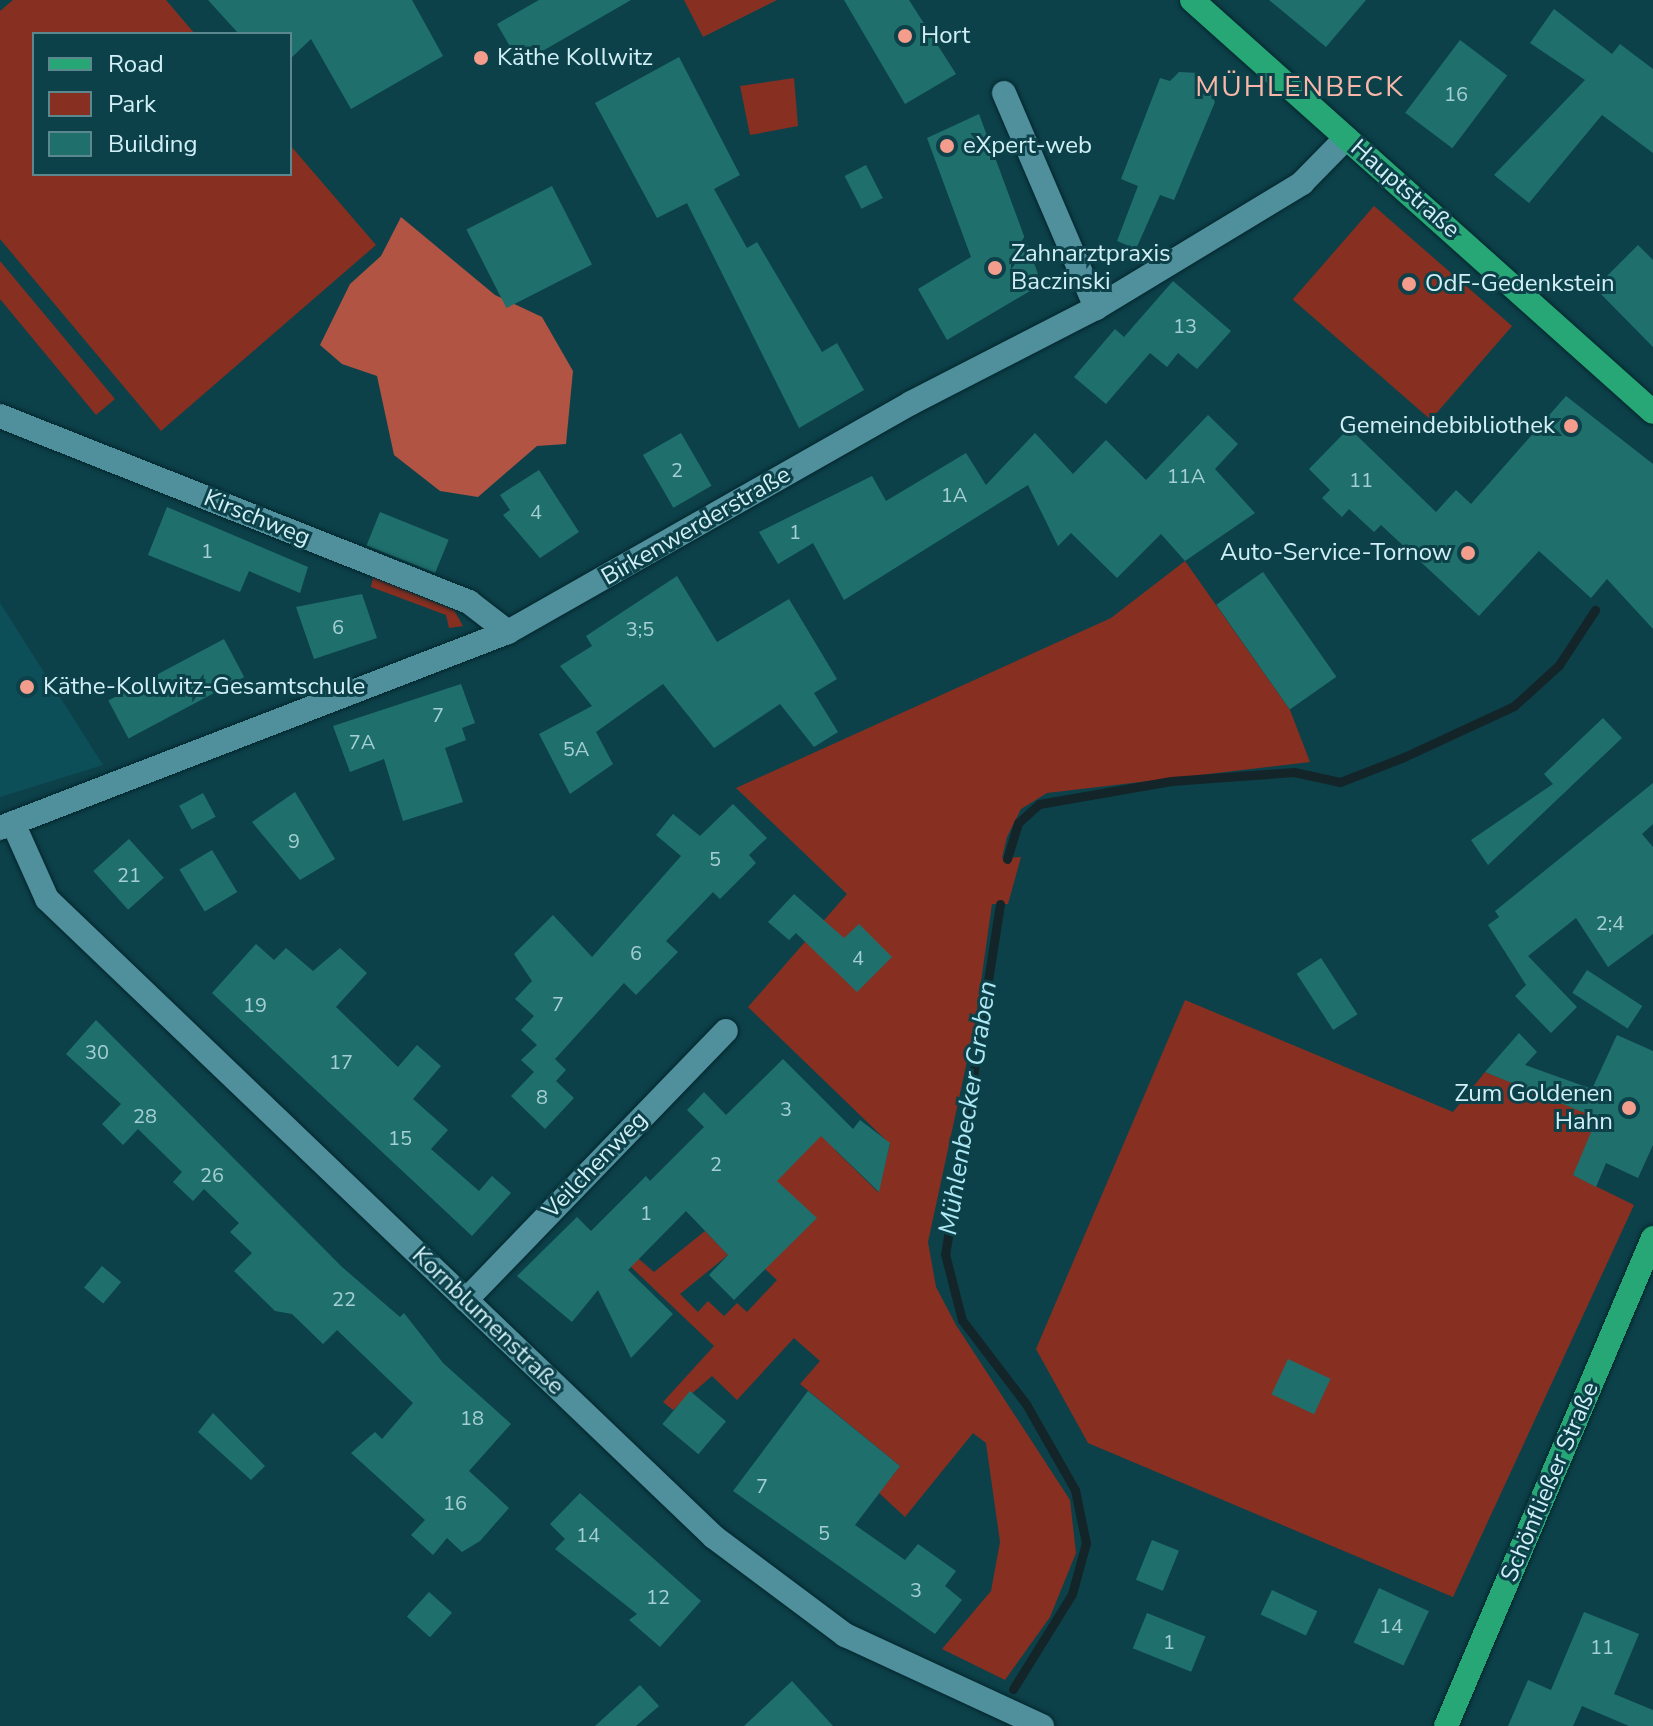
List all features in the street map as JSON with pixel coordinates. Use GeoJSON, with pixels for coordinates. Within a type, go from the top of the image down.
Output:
{"type":"FeatureCollection","features":[{"type":"Feature","properties":{"kind":"main road","name":"Hauptstraße"},"geometry":{"type":"LineString","coordinates":[[1192,0],[1653,412]]}},
{"type":"Feature","properties":{"kind":"main road","name":"Schönfließer Straße"},"geometry":{"type":"LineString","coordinates":[[1446,1726],[1653,1238]]}},
{"type":"Feature","properties":{"kind":"street"},"geometry":{"type":"LineString","coordinates":[[1004,93],[1096,308]]}},
{"type":"Feature","properties":{"kind":"street","name":"Birkenwerderstraße"},"geometry":{"type":"LineString","coordinates":[[6,825],[508,632],[911,403],[1096,308],[1302,183],[1346,138]]}},
{"type":"Feature","properties":{"kind":"street","name":"Kirschweg"},"geometry":{"type":"LineString","coordinates":[[0,416],[469,602],[508,632]]}},
{"type":"Feature","properties":{"kind":"street","name":"Kornblumenstraße"},"geometry":{"type":"LineString","coordinates":[[6,825],[47,899],[714,1537],[799,1604],[896,1664],[1042,1726]]}},
{"type":"Feature","properties":{"kind":"street","name":"Veilchenweg"},"geometry":{"type":"LineString","coordinates":[[466,1300],[726,1031]]}},
{"type":"Feature","properties":{"kind":"shaded area"},"geometry":{"type":"Polygon","coordinates":[[[401,217],[495,295],[542,317],[573,371],[566,444],[537,446],[478,497],[440,491],[394,455],[377,376],[342,364],[320,345],[350,284],[381,256],[401,217]]]}},
{"type":"Feature","properties":{"kind":"shaded area","name":"Käthe-Kollwitz-Gesamtschule"},"geometry":{"type":"Polygon","coordinates":[[[0,603],[103,765],[0,797],[0,603]]]}},
{"type":"Feature","properties":{"kind":"green space"},"geometry":{"type":"Polygon","coordinates":[[[13,0],[166,0],[193,32],[32,32],[32,176],[292,176],[292,147],[376,245],[161,431],[0,239],[0,11],[13,0]]]}},
{"type":"Feature","properties":{"kind":"green space"},"geometry":{"type":"Polygon","coordinates":[[[684,0],[777,0],[703,37],[684,0]]]}},
{"type":"Feature","properties":{"kind":"green space"},"geometry":{"type":"Polygon","coordinates":[[[794,78],[798,126],[750,135],[740,86],[794,78]]]}},
{"type":"Feature","properties":{"kind":"green space"},"geometry":{"type":"Polygon","coordinates":[[[1374,206],[1512,326],[1431,420],[1293,300],[1374,206]]]}},
{"type":"Feature","properties":{"kind":"green space"},"geometry":{"type":"Polygon","coordinates":[[[0,261],[115,399],[96,415],[0,299],[0,261]]]}},
{"type":"Feature","properties":{"kind":"green space"},"geometry":{"type":"Polygon","coordinates":[[[1185,561],[1290,710],[1310,762],[1047,793],[1021,809],[1007,837],[1002,858],[1021,857],[1008,904],[992,904],[975,1024],[928,1242],[936,1287],[956,1325],[1070,1500],[1076,1553],[1050,1617],[1005,1680],[942,1649],[991,1591],[1000,1542],[986,1443],[973,1433],[905,1517],[879,1493],[900,1466],[800,1384],[820,1361],[794,1338],[737,1400],[712,1376],[673,1410],[663,1402],[714,1346],[628,1264],[634,1255],[654,1272],[705,1231],[728,1255],[680,1294],[698,1312],[708,1301],[724,1316],[737,1303],[747,1312],[777,1280],[714,1222],[831,1128],[844,1139],[835,1150],[878,1192],[890,1144],[748,1007],[847,894],[736,788],[1111,618],[1185,561]]]}},
{"type":"Feature","properties":{"kind":"green space"},"geometry":{"type":"Polygon","coordinates":[[[373,577],[454,610],[463,626],[449,628],[446,615],[371,587],[373,577]]]}},
{"type":"Feature","properties":{"kind":"green space"},"geometry":{"type":"Polygon","coordinates":[[[1185,1000],[1453,1112],[1485,1072],[1601,1119],[1573,1175],[1634,1205],[1453,1597],[1088,1443],[1036,1349],[1185,1000]]]}},
{"type":"Feature","properties":{"kind":"building"},"geometry":{"type":"Polygon","coordinates":[[[208,0],[412,0],[443,56],[351,109],[311,39],[292,57],[292,32],[237,32],[208,0]]]}},
{"type":"Feature","properties":{"kind":"building"},"geometry":{"type":"Polygon","coordinates":[[[539,0],[631,0],[520,64],[497,24],[539,0]]]}},
{"type":"Feature","properties":{"kind":"building"},"geometry":{"type":"Polygon","coordinates":[[[844,0],[909,0],[956,74],[905,104],[844,0]]]}},
{"type":"Feature","properties":{"kind":"building"},"geometry":{"type":"Polygon","coordinates":[[[1269,0],[1366,0],[1326,47],[1269,0]]]}},
{"type":"Feature","properties":{"kind":"building"},"geometry":{"type":"Polygon","coordinates":[[[1554,9],[1612,54],[1620,44],[1653,69],[1653,153],[1602,115],[1529,203],[1494,175],[1585,80],[1530,43],[1554,9]]]}},
{"type":"Feature","properties":{"kind":"building"},"geometry":{"type":"Polygon","coordinates":[[[1460,40],[1507,76],[1452,148],[1405,113],[1460,40]]]}},
{"type":"Feature","properties":{"kind":"building"},"geometry":{"type":"Polygon","coordinates":[[[679,57],[740,175],[714,189],[747,248],[757,242],[822,352],[837,343],[864,390],[799,428],[687,203],[657,218],[595,103],[679,57]]]}},
{"type":"Feature","properties":{"kind":"building"},"geometry":{"type":"Polygon","coordinates":[[[1179,72],[1199,73],[1215,102],[1174,200],[1160,195],[1136,249],[1117,241],[1138,186],[1121,179],[1160,78],[1170,81],[1179,72]]]}},
{"type":"Feature","properties":{"kind":"building"},"geometry":{"type":"Polygon","coordinates":[[[979,114],[1038,274],[1023,278],[1030,291],[947,340],[918,289],[971,257],[927,138],[979,114]]]}},
{"type":"Feature","properties":{"kind":"building"},"geometry":{"type":"Polygon","coordinates":[[[866,165],[883,198],[861,209],[845,176],[866,165]]]}},
{"type":"Feature","properties":{"kind":"building"},"geometry":{"type":"Polygon","coordinates":[[[552,186],[592,264],[506,308],[466,230],[552,186]]]}},
{"type":"Feature","properties":{"kind":"building"},"geometry":{"type":"Polygon","coordinates":[[[1638,245],[1653,260],[1653,347],[1595,288],[1638,245]]]}},
{"type":"Feature","properties":{"kind":"building"},"geometry":{"type":"Polygon","coordinates":[[[1173,281],[1231,331],[1197,369],[1178,353],[1167,367],[1150,353],[1106,404],[1074,377],[1115,329],[1124,337],[1173,281]]]}},
{"type":"Feature","properties":{"kind":"building"},"geometry":{"type":"Polygon","coordinates":[[[1566,396],[1653,464],[1653,629],[1607,579],[1591,598],[1539,551],[1479,616],[1381,525],[1374,532],[1349,509],[1342,517],[1322,498],[1330,490],[1309,469],[1349,428],[1436,512],[1456,490],[1471,504],[1566,396]]]}},
{"type":"Feature","properties":{"kind":"building"},"geometry":{"type":"Polygon","coordinates":[[[1208,415],[1238,444],[1215,469],[1255,513],[1185,561],[1161,534],[1117,578],[1071,533],[1058,546],[1028,485],[844,600],[813,543],[778,564],[759,532],[872,476],[886,501],[966,453],[986,485],[1035,433],[1073,474],[1106,440],[1146,480],[1208,415]]]}},
{"type":"Feature","properties":{"kind":"building"},"geometry":{"type":"Polygon","coordinates":[[[681,433],[712,486],[673,508],[643,455],[681,433]]]}},
{"type":"Feature","properties":{"kind":"building"},"geometry":{"type":"Polygon","coordinates":[[[539,470],[579,532],[540,558],[503,515],[510,510],[500,495],[539,470]]]}},
{"type":"Feature","properties":{"kind":"building"},"geometry":{"type":"Polygon","coordinates":[[[167,507],[308,567],[300,593],[249,571],[240,592],[148,555],[167,507]]]}},
{"type":"Feature","properties":{"kind":"building"},"geometry":{"type":"Polygon","coordinates":[[[380,512],[449,540],[435,573],[367,545],[380,512]]]}},
{"type":"Feature","properties":{"kind":"building"},"geometry":{"type":"Polygon","coordinates":[[[1263,572],[1336,677],[1290,710],[1216,605],[1263,572]]]}},
{"type":"Feature","properties":{"kind":"building"},"geometry":{"type":"Polygon","coordinates":[[[677,576],[717,642],[789,599],[837,679],[814,693],[838,732],[814,747],[780,704],[714,748],[663,684],[596,732],[613,764],[570,794],[539,734],[592,706],[560,666],[592,646],[586,636],[677,576]]]}},
{"type":"Feature","properties":{"kind":"building"},"geometry":{"type":"Polygon","coordinates":[[[362,594],[377,638],[314,659],[296,607],[362,594]]]}},
{"type":"Feature","properties":{"kind":"building"},"geometry":{"type":"Polygon","coordinates":[[[224,639],[244,677],[129,738],[108,701],[224,639]]]}},
{"type":"Feature","properties":{"kind":"building"},"geometry":{"type":"Polygon","coordinates":[[[461,684],[475,723],[462,728],[466,740],[445,748],[463,802],[403,821],[384,759],[350,772],[333,726],[461,684]]]}},
{"type":"Feature","properties":{"kind":"building"},"geometry":{"type":"Polygon","coordinates":[[[1603,718],[1622,738],[1488,865],[1471,840],[1553,784],[1544,774],[1603,718]]]}},
{"type":"Feature","properties":{"kind":"building"},"geometry":{"type":"Polygon","coordinates":[[[1653,783],[1653,824],[1642,834],[1653,847],[1653,934],[1608,967],[1576,918],[1528,956],[1577,1007],[1551,1033],[1515,996],[1526,985],[1488,925],[1499,917],[1495,911],[1653,783]]]}},
{"type":"Feature","properties":{"kind":"building"},"geometry":{"type":"Polygon","coordinates":[[[295,792],[335,859],[300,880],[252,822],[295,792]]]}},
{"type":"Feature","properties":{"kind":"building"},"geometry":{"type":"Polygon","coordinates":[[[203,793],[216,817],[192,830],[179,806],[203,793]]]}},
{"type":"Feature","properties":{"kind":"building"},"geometry":{"type":"Polygon","coordinates":[[[733,804],[767,838],[749,855],[756,863],[720,899],[713,892],[666,941],[678,952],[636,995],[624,983],[555,1059],[566,1070],[556,1081],[574,1098],[545,1129],[511,1096],[534,1072],[521,1060],[537,1045],[521,1030],[534,1016],[515,999],[532,981],[514,954],[553,915],[592,957],[681,856],[656,835],[673,814],[700,836],[733,804]]]}},
{"type":"Feature","properties":{"kind":"building"},"geometry":{"type":"Polygon","coordinates":[[[129,839],[164,878],[128,910],[93,871],[129,839]]]}},
{"type":"Feature","properties":{"kind":"building"},"geometry":{"type":"Polygon","coordinates":[[[212,850],[237,892],[205,912],[179,870],[212,850]]]}},
{"type":"Feature","properties":{"kind":"building"},"geometry":{"type":"Polygon","coordinates":[[[794,894],[844,938],[859,924],[892,957],[857,992],[796,933],[789,940],[768,922],[794,894]]]}},
{"type":"Feature","properties":{"kind":"building"},"geometry":{"type":"Polygon","coordinates":[[[256,944],[274,960],[286,948],[313,971],[340,948],[367,973],[336,1007],[398,1067],[417,1045],[441,1066],[413,1099],[448,1130],[431,1149],[479,1191],[492,1176],[511,1193],[472,1236],[212,993],[256,944]]]}},
{"type":"Feature","properties":{"kind":"building"},"geometry":{"type":"Polygon","coordinates":[[[1321,958],[1357,1014],[1333,1030],[1297,974],[1321,958]]]}},
{"type":"Feature","properties":{"kind":"building"},"geometry":{"type":"Polygon","coordinates":[[[1587,970],[1642,1006],[1628,1029],[1572,993],[1587,970]]]}},
{"type":"Feature","properties":{"kind":"building"},"geometry":{"type":"Polygon","coordinates":[[[96,1020],[342,1267],[400,1317],[404,1313],[443,1363],[511,1424],[469,1471],[509,1508],[480,1541],[462,1552],[447,1538],[433,1555],[411,1535],[425,1520],[351,1453],[375,1432],[382,1439],[413,1403],[337,1330],[323,1344],[292,1314],[275,1311],[234,1271],[252,1253],[230,1232],[239,1223],[204,1189],[193,1201],[173,1182],[182,1172],[138,1129],[123,1145],[102,1124],[121,1104],[66,1054],[96,1020]]]}},
{"type":"Feature","properties":{"kind":"building"},"geometry":{"type":"Polygon","coordinates":[[[1519,1033],[1537,1052],[1525,1065],[1592,1089],[1617,1035],[1653,1051],[1653,1145],[1638,1178],[1606,1163],[1596,1187],[1573,1175],[1597,1118],[1485,1072],[1519,1033]]]}},
{"type":"Feature","properties":{"kind":"building"},"geometry":{"type":"Polygon","coordinates":[[[783,1059],[853,1129],[860,1120],[890,1143],[879,1192],[821,1136],[777,1181],[817,1218],[734,1300],[709,1275],[728,1255],[686,1211],[628,1270],[673,1314],[631,1358],[598,1290],[572,1322],[517,1276],[577,1217],[591,1231],[646,1176],[650,1181],[704,1127],[687,1110],[704,1092],[726,1115],[783,1059]]]}},
{"type":"Feature","properties":{"kind":"building"},"geometry":{"type":"Polygon","coordinates":[[[102,1266],[121,1282],[103,1304],[84,1287],[102,1266]]]}},
{"type":"Feature","properties":{"kind":"building"},"geometry":{"type":"Polygon","coordinates":[[[1288,1359],[1331,1379],[1314,1414],[1272,1394],[1288,1359]]]}},
{"type":"Feature","properties":{"kind":"building"},"geometry":{"type":"Polygon","coordinates":[[[690,1391],[726,1421],[698,1454],[662,1424],[690,1391]]]}},
{"type":"Feature","properties":{"kind":"building"},"geometry":{"type":"Polygon","coordinates":[[[808,1391],[900,1466],[855,1525],[905,1560],[918,1544],[956,1571],[945,1586],[962,1600],[935,1634],[733,1491],[808,1391]]]}},
{"type":"Feature","properties":{"kind":"building"},"geometry":{"type":"Polygon","coordinates":[[[213,1413],[265,1466],[251,1480],[198,1432],[213,1413]]]}},
{"type":"Feature","properties":{"kind":"building"},"geometry":{"type":"Polygon","coordinates":[[[580,1493],[701,1601],[660,1647],[629,1620],[637,1614],[555,1549],[565,1539],[550,1524],[580,1493]]]}},
{"type":"Feature","properties":{"kind":"building"},"geometry":{"type":"Polygon","coordinates":[[[1152,1540],[1179,1551],[1163,1591],[1136,1580],[1152,1540]]]}},
{"type":"Feature","properties":{"kind":"building"},"geometry":{"type":"Polygon","coordinates":[[[1379,1588],[1429,1611],[1403,1666],[1354,1642],[1379,1588]]]}},
{"type":"Feature","properties":{"kind":"building"},"geometry":{"type":"Polygon","coordinates":[[[1272,1590],[1317,1611],[1306,1636],[1261,1614],[1272,1590]]]}},
{"type":"Feature","properties":{"kind":"building"},"geometry":{"type":"Polygon","coordinates":[[[429,1592],[452,1613],[430,1637],[407,1617],[429,1592]]]}},
{"type":"Feature","properties":{"kind":"building"},"geometry":{"type":"Polygon","coordinates":[[[1584,1612],[1639,1634],[1614,1694],[1653,1710],[1653,1726],[1629,1726],[1582,1706],[1573,1726],[1508,1726],[1528,1680],[1551,1690],[1584,1612]]]}},
{"type":"Feature","properties":{"kind":"building"},"geometry":{"type":"Polygon","coordinates":[[[1147,1613],[1205,1637],[1191,1672],[1133,1648],[1147,1613]]]}},
{"type":"Feature","properties":{"kind":"building"},"geometry":{"type":"Polygon","coordinates":[[[792,1681],[833,1726],[744,1726],[792,1681]]]}},
{"type":"Feature","properties":{"kind":"building"},"geometry":{"type":"Polygon","coordinates":[[[640,1685],[659,1706],[636,1726],[595,1726],[640,1685]]]}},
{"type":"Feature","properties":{"kind":"waterway","name":"Mühlenbecker Graben"},"geometry":{"type":"LineString","coordinates":[[1007,859],[1018,823],[1039,804],[1171,781],[1294,772],[1340,782],[1404,757],[1514,706],[1559,665],[1595,610]]}},
{"type":"Feature","properties":{"kind":"waterway","name":"Mühlenbecker Graben"},"geometry":{"type":"LineString","coordinates":[[1000,904],[945,1254],[962,1320],[1026,1404],[1075,1490],[1086,1543],[1072,1594],[1013,1689]]}},
{"type":"Feature","properties":{"kind":"place","name":"Hort"},"geometry":{"type":"Point","coordinates":[905,36]}},
{"type":"Feature","properties":{"kind":"place","name":"Käthe Kollwitz"},"geometry":{"type":"Point","coordinates":[481,58]}},
{"type":"Feature","properties":{"kind":"place","name":"eXpert-web"},"geometry":{"type":"Point","coordinates":[947,146]}},
{"type":"Feature","properties":{"kind":"place","name":"Zahnarztpraxis Baczinski"},"geometry":{"type":"Point","coordinates":[995,268]}},
{"type":"Feature","properties":{"kind":"place","name":"OdF-Gedenkstein"},"geometry":{"type":"Point","coordinates":[1409,284]}},
{"type":"Feature","properties":{"kind":"place","name":"Gemeindebibliothek"},"geometry":{"type":"Point","coordinates":[1571,426]}},
{"type":"Feature","properties":{"kind":"place","name":"Auto-Service-Tornow"},"geometry":{"type":"Point","coordinates":[1468,553]}},
{"type":"Feature","properties":{"kind":"place","name":"Käthe-Kollwitz-Gesamtschule"},"geometry":{"type":"Point","coordinates":[27,687]}},
{"type":"Feature","properties":{"kind":"place","name":"Zum Goldenen Hahn"},"geometry":{"type":"Point","coordinates":[1629,1108]}},
{"type":"Feature","properties":{"kind":"district","name":"MÜHLENBECK"},"geometry":{"type":"Point","coordinates":[1300,87]}}]}
